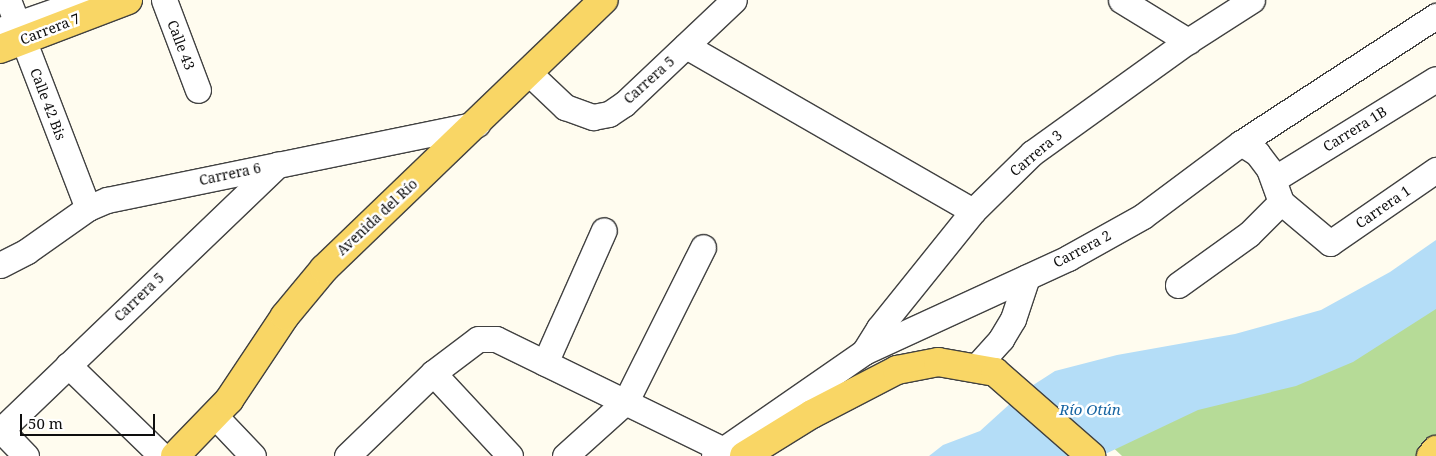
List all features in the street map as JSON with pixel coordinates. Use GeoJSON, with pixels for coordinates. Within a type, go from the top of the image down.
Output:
{"type":"FeatureCollection","features":[{"type":"Feature","properties":{"kind":"main road","name":"Carrera 7"},"geometry":{"type":"LineString","coordinates":[[10,35],[128,0]]}},
{"type":"Feature","properties":{"kind":"main road","name":"Avenida del Río"},"geometry":{"type":"LineString","coordinates":[[175,456],[215,416],[250,372],[285,316],[324,269],[604,0]]}},
{"type":"Feature","properties":{"kind":"main road"},"geometry":{"type":"LineString","coordinates":[[727,454],[812,414],[896,370],[938,362],[986,369],[1091,456]]}},
{"type":"Feature","properties":{"kind":"main road"},"geometry":{"type":"LineString","coordinates":[[1431,456],[1436,450]]}},
{"type":"Feature","properties":{"kind":"street","name":"Calle 42 Bis"},"geometry":{"type":"LineString","coordinates":[[8,0],[10,35],[88,208]]}},
{"type":"Feature","properties":{"kind":"street"},"geometry":{"type":"LineString","coordinates":[[10,35],[86,0]]}},
{"type":"Feature","properties":{"kind":"street","name":"Calle 43"},"geometry":{"type":"LineString","coordinates":[[164,0],[198,90]]}},
{"type":"Feature","properties":{"kind":"street","name":"Carrera 5"},"geometry":{"type":"LineString","coordinates":[[530,73],[564,107],[593,117],[609,114],[624,104],[734,0]]}},
{"type":"Feature","properties":{"kind":"street"},"geometry":{"type":"LineString","coordinates":[[1121,0],[1188,41]]}},
{"type":"Feature","properties":{"kind":"street","name":"Carrera 3"},"geometry":{"type":"LineString","coordinates":[[864,352],[879,328],[973,211],[1032,153],[1188,41],[1252,0]]}},
{"type":"Feature","properties":{"kind":"street","name":"Carrera 2"},"geometry":{"type":"LineString","coordinates":[[727,454],[864,352],[1068,258],[1143,216],[1241,143],[1436,16]]}},
{"type":"Feature","properties":{"kind":"street"},"geometry":{"type":"LineString","coordinates":[[686,46],[973,211]]}},
{"type":"Feature","properties":{"kind":"street","name":"Carrera 1B"},"geometry":{"type":"LineString","coordinates":[[1178,285],[1249,234],[1278,191],[1436,79]]}},
{"type":"Feature","properties":{"kind":"street","name":"Carrera 6"},"geometry":{"type":"LineString","coordinates":[[0,265],[26,251],[88,208],[107,200],[477,124]]}},
{"type":"Feature","properties":{"kind":"street"},"geometry":{"type":"LineString","coordinates":[[1241,143],[1257,153],[1278,191]]}},
{"type":"Feature","properties":{"kind":"street","name":"Carrera 5"},"geometry":{"type":"LineString","coordinates":[[0,430],[278,164]]}},
{"type":"Feature","properties":{"kind":"street","name":"Carrera 1"},"geometry":{"type":"LineString","coordinates":[[1278,191],[1330,243],[1436,170]]}},
{"type":"Feature","properties":{"kind":"street"},"geometry":{"type":"LineString","coordinates":[[544,363],[604,230]]}},
{"type":"Feature","properties":{"kind":"street"},"geometry":{"type":"LineString","coordinates":[[565,456],[626,401],[703,247]]}},
{"type":"Feature","properties":{"kind":"street"},"geometry":{"type":"LineString","coordinates":[[986,369],[1013,319],[1027,277]]}},
{"type":"Feature","properties":{"kind":"street"},"geometry":{"type":"LineString","coordinates":[[347,456],[433,373],[478,339],[496,339],[626,401],[727,454]]}},
{"type":"Feature","properties":{"kind":"street"},"geometry":{"type":"LineString","coordinates":[[68,365],[162,456]]}},
{"type":"Feature","properties":{"kind":"street"},"geometry":{"type":"LineString","coordinates":[[433,373],[510,456]]}},
{"type":"Feature","properties":{"kind":"street"},"geometry":{"type":"LineString","coordinates":[[215,416],[253,456]]}},
{"type":"Feature","properties":{"kind":"street"},"geometry":{"type":"LineString","coordinates":[[0,430],[26,456]]}},
{"type":"Feature","properties":{"kind":"green space"},"geometry":{"type":"Polygon","coordinates":[[[1436,304],[1436,450],[1431,456],[1122,456],[1089,425],[1436,304]]]}},
{"type":"Feature","properties":{"kind":"water","name":"Río Otún"},"geometry":{"type":"Polygon","coordinates":[[[1436,240],[1436,309],[1353,362],[1296,386],[1198,410],[1101,456],[929,456],[943,445],[980,431],[1024,391],[1055,371],[1117,355],[1235,334],[1321,310],[1390,272],[1436,240]]]}}]}
